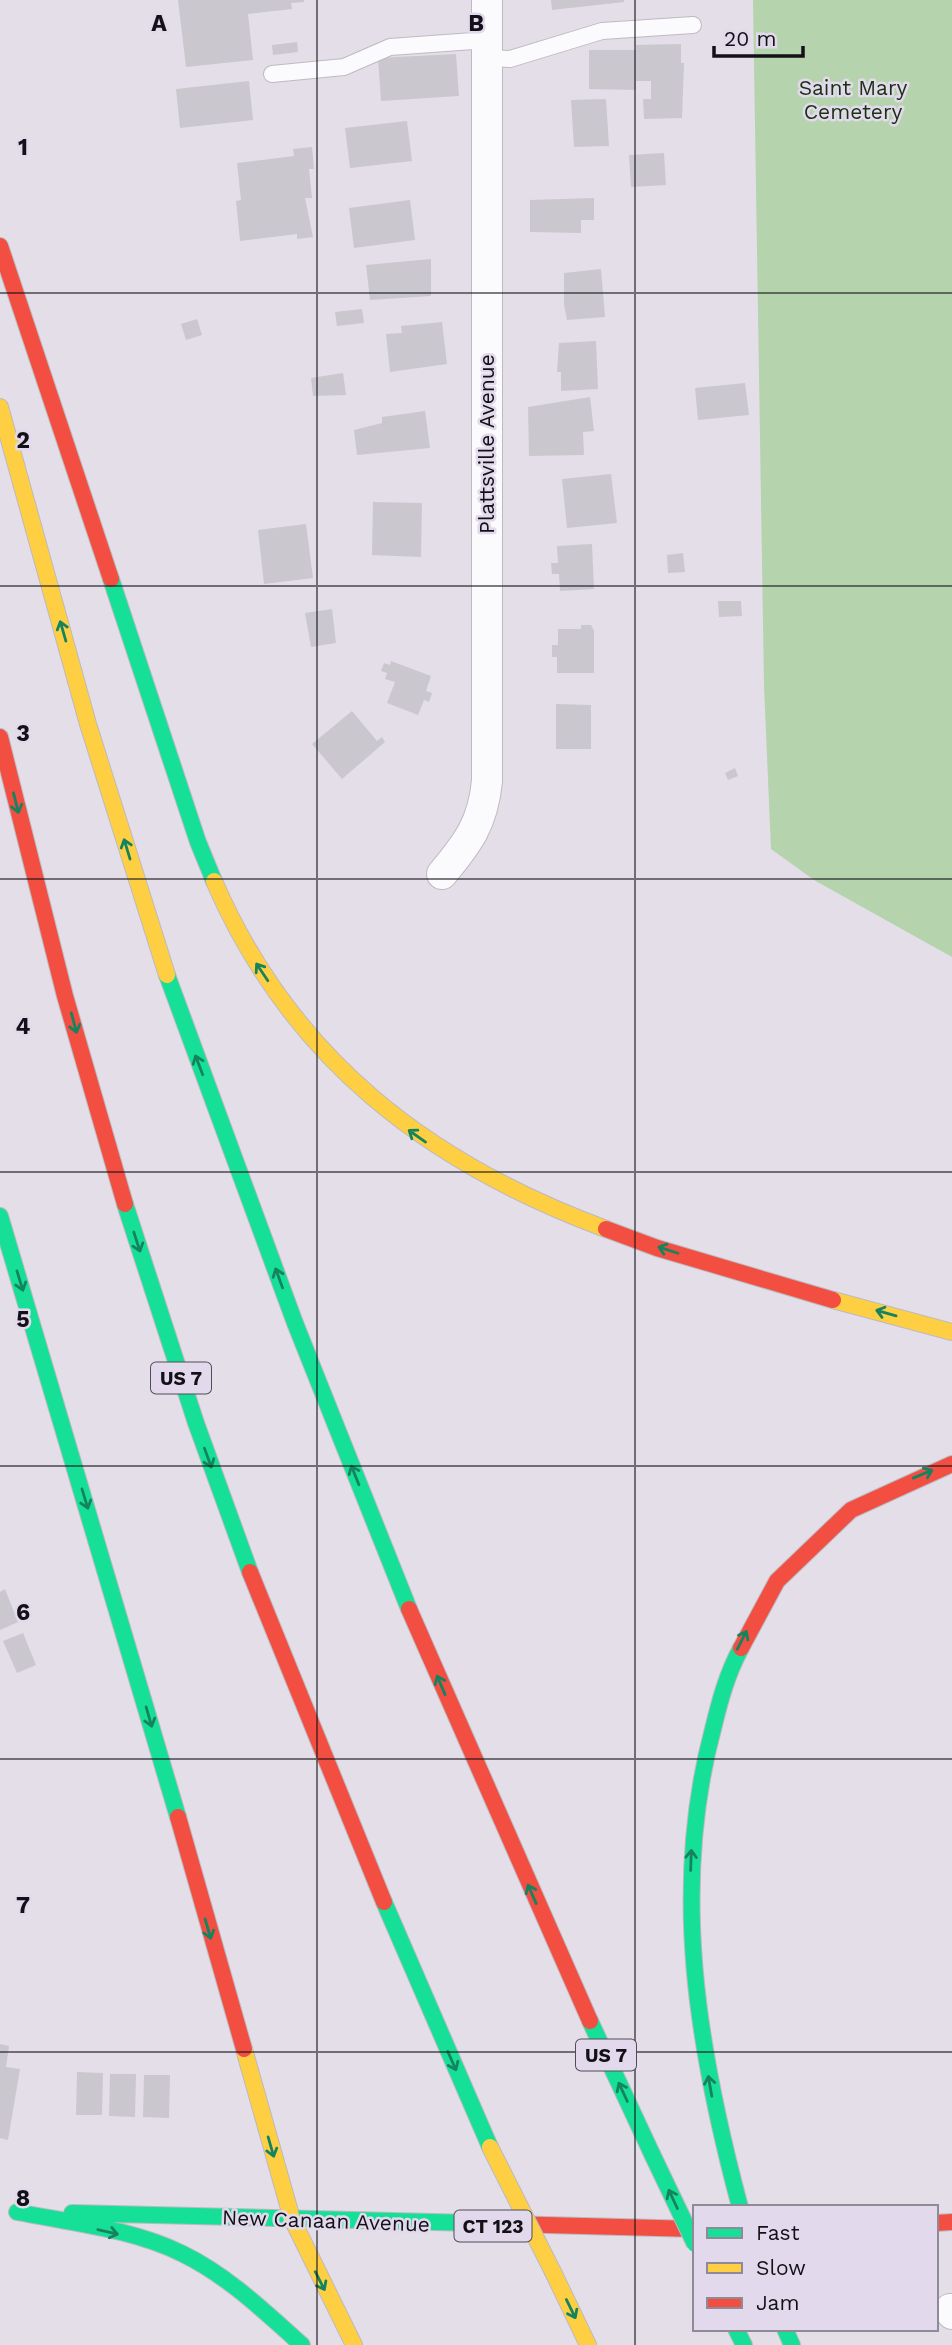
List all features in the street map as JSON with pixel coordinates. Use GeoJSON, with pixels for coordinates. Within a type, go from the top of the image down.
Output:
{"type":"FeatureCollection","features":[{"type":"Feature","properties":{"kind":"main road"},"geometry":{"type":"LineString","coordinates":[[0,246],[198,842],[216,888],[256,963],[306,1031],[369,1097],[407,1129],[444,1155],[529,1200],[573,1219],[677,1254],[952,1332]]}},
{"type":"Feature","properties":{"kind":"main road","name":"US 7"},"geometry":{"type":"LineString","coordinates":[[0,407],[135,875],[187,1034],[302,1342],[425,1650],[488,1797],[693,2240]]}},
{"type":"Feature","properties":{"kind":"main road","name":"US 7"},"geometry":{"type":"LineString","coordinates":[[0,737],[40,898],[101,1122],[196,1423],[232,1525],[356,1837],[490,2147],[588,2345]]}},
{"type":"Feature","properties":{"kind":"main road"},"geometry":{"type":"LineString","coordinates":[[0,1216],[120,1615],[292,2219],[320,2281],[354,2345]]}},
{"type":"Feature","properties":{"kind":"main road"},"geometry":{"type":"LineString","coordinates":[[739,2205],[725,2153],[697,2000],[691,1898],[698,1793],[722,1690],[735,1653],[756,1611],[783,1574],[813,1542],[850,1512],[890,1488],[952,1464]]}},
{"type":"Feature","properties":{"kind":"main road","name":"New Canaan Avenue"},"geometry":{"type":"LineString","coordinates":[[0,2211],[693,2229]]}},
{"type":"Feature","properties":{"kind":"main road"},"geometry":{"type":"LineString","coordinates":[[17,2211],[141,2239],[181,2253],[230,2286],[302,2345]]}},
{"type":"Feature","properties":{"kind":"street","name":"Plattsville Avenue"},"geometry":{"type":"LineString","coordinates":[[442,874],[468,842],[479,821],[484,810],[487,781],[487,0]]}},
{"type":"Feature","properties":{"kind":"lane"},"geometry":{"type":"LineString","coordinates":[[272,74],[344,67],[390,47],[487,49],[510,59],[602,31],[693,25]]}},
{"type":"Feature","properties":{"kind":"green space","name":"Saint Mary Cemetery"},"geometry":{"type":"Polygon","coordinates":[[[753,0],[952,0],[952,957],[814,880],[771,849],[764,686],[753,0]]]}},
{"type":"Feature","properties":{"kind":"building"},"geometry":{"type":"Polygon","coordinates":[[[178,0],[304,2],[291,3],[292,9],[248,14],[253,60],[186,67],[178,0]]]}},
{"type":"Feature","properties":{"kind":"building"},"geometry":{"type":"Polygon","coordinates":[[[551,0],[624,0],[624,2],[552,10],[551,0]]]}},
{"type":"Feature","properties":{"kind":"building"},"geometry":{"type":"Polygon","coordinates":[[[297,42],[298,52],[273,55],[272,45],[297,42]]]}},
{"type":"Feature","properties":{"kind":"building"},"geometry":{"type":"Polygon","coordinates":[[[681,44],[681,63],[684,63],[682,118],[644,119],[643,99],[651,99],[651,81],[636,81],[636,90],[589,89],[589,50],[636,50],[636,45],[681,44]]]}},
{"type":"Feature","properties":{"kind":"building"},"geometry":{"type":"Polygon","coordinates":[[[456,54],[459,96],[381,101],[378,58],[456,54]]]}},
{"type":"Feature","properties":{"kind":"building"},"geometry":{"type":"Polygon","coordinates":[[[249,81],[253,120],[180,128],[176,89],[249,81]]]}},
{"type":"Feature","properties":{"kind":"building"},"geometry":{"type":"Polygon","coordinates":[[[606,99],[609,146],[574,147],[571,100],[606,99]]]}},
{"type":"Feature","properties":{"kind":"building"},"geometry":{"type":"Polygon","coordinates":[[[407,121],[412,161],[350,168],[345,128],[407,121]]]}},
{"type":"Feature","properties":{"kind":"building"},"geometry":{"type":"Polygon","coordinates":[[[312,147],[314,169],[309,169],[312,198],[305,198],[313,237],[297,239],[297,234],[240,241],[236,201],[241,200],[237,163],[294,156],[293,149],[312,147]]]}},
{"type":"Feature","properties":{"kind":"building"},"geometry":{"type":"Polygon","coordinates":[[[664,153],[666,185],[631,187],[629,155],[664,153]]]}},
{"type":"Feature","properties":{"kind":"building"},"geometry":{"type":"Polygon","coordinates":[[[594,198],[594,220],[581,220],[581,233],[530,232],[530,200],[594,198]]]}},
{"type":"Feature","properties":{"kind":"building"},"geometry":{"type":"Polygon","coordinates":[[[410,200],[415,240],[354,248],[349,208],[410,200]]]}},
{"type":"Feature","properties":{"kind":"building"},"geometry":{"type":"Polygon","coordinates":[[[431,259],[431,296],[370,300],[366,265],[431,259]]]}},
{"type":"Feature","properties":{"kind":"building"},"geometry":{"type":"Polygon","coordinates":[[[601,269],[605,317],[567,320],[564,273],[601,269]]]}},
{"type":"Feature","properties":{"kind":"building"},"geometry":{"type":"Polygon","coordinates":[[[362,309],[364,323],[337,326],[335,312],[362,309]]]}},
{"type":"Feature","properties":{"kind":"building"},"geometry":{"type":"Polygon","coordinates":[[[197,319],[202,335],[186,340],[181,324],[197,319]]]}},
{"type":"Feature","properties":{"kind":"building"},"geometry":{"type":"Polygon","coordinates":[[[442,322],[447,364],[390,372],[386,334],[402,333],[401,326],[442,322]]]}},
{"type":"Feature","properties":{"kind":"building"},"geometry":{"type":"Polygon","coordinates":[[[596,341],[598,389],[561,391],[561,372],[557,372],[559,343],[596,341]]]}},
{"type":"Feature","properties":{"kind":"building"},"geometry":{"type":"Polygon","coordinates":[[[343,373],[346,395],[313,396],[311,378],[343,373]]]}},
{"type":"Feature","properties":{"kind":"building"},"geometry":{"type":"Polygon","coordinates":[[[745,383],[749,415],[698,420],[695,388],[745,383]]]}},
{"type":"Feature","properties":{"kind":"building"},"geometry":{"type":"Polygon","coordinates":[[[590,397],[594,431],[583,432],[584,455],[529,456],[528,407],[590,397]]]}},
{"type":"Feature","properties":{"kind":"building"},"geometry":{"type":"Polygon","coordinates":[[[425,411],[430,448],[357,455],[354,430],[382,423],[382,417],[425,411]]]}},
{"type":"Feature","properties":{"kind":"building"},"geometry":{"type":"Polygon","coordinates":[[[611,474],[617,523],[567,528],[562,479],[611,474]]]}},
{"type":"Feature","properties":{"kind":"building"},"geometry":{"type":"Polygon","coordinates":[[[373,502],[422,503],[421,557],[372,555],[373,502]]]}},
{"type":"Feature","properties":{"kind":"building"},"geometry":{"type":"Polygon","coordinates":[[[306,524],[313,578],[264,584],[258,530],[306,524]]]}},
{"type":"Feature","properties":{"kind":"building"},"geometry":{"type":"Polygon","coordinates":[[[592,544],[594,589],[560,591],[559,574],[552,574],[551,563],[558,563],[557,546],[592,544]]]}},
{"type":"Feature","properties":{"kind":"building"},"geometry":{"type":"Polygon","coordinates":[[[683,553],[685,572],[668,573],[667,555],[683,553]]]}},
{"type":"Feature","properties":{"kind":"building"},"geometry":{"type":"Polygon","coordinates":[[[718,601],[741,601],[742,616],[719,617],[718,601]]]}},
{"type":"Feature","properties":{"kind":"building"},"geometry":{"type":"Polygon","coordinates":[[[332,609],[336,643],[311,647],[305,613],[332,609]]]}},
{"type":"Feature","properties":{"kind":"building"},"geometry":{"type":"Polygon","coordinates":[[[581,625],[591,625],[594,631],[594,673],[557,673],[557,657],[552,657],[552,645],[558,645],[558,629],[581,629],[581,625]]]}},
{"type":"Feature","properties":{"kind":"building"},"geometry":{"type":"Polygon","coordinates":[[[391,661],[431,676],[426,691],[432,693],[429,702],[424,700],[418,715],[387,703],[395,682],[385,679],[387,673],[381,671],[384,663],[390,665],[391,661]]]}},
{"type":"Feature","properties":{"kind":"building"},"geometry":{"type":"Polygon","coordinates":[[[556,704],[591,705],[591,749],[556,749],[556,704]]]}},
{"type":"Feature","properties":{"kind":"building"},"geometry":{"type":"Polygon","coordinates":[[[352,711],[377,741],[382,737],[385,742],[342,779],[312,744],[352,711]]]}},
{"type":"Feature","properties":{"kind":"building"},"geometry":{"type":"Polygon","coordinates":[[[735,768],[738,776],[728,780],[725,773],[735,768]]]}},
{"type":"Feature","properties":{"kind":"building"},"geometry":{"type":"Polygon","coordinates":[[[5,1589],[18,1622],[0,1630],[0,1592],[5,1589]]]}},
{"type":"Feature","properties":{"kind":"building"},"geometry":{"type":"Polygon","coordinates":[[[23,1633],[36,1665],[17,1673],[3,1641],[23,1633]]]}},
{"type":"Feature","properties":{"kind":"building"},"geometry":{"type":"Polygon","coordinates":[[[0,2044],[9,2046],[6,2067],[20,2069],[8,2140],[0,2138],[0,2044]]]}},
{"type":"Feature","properties":{"kind":"building"},"geometry":{"type":"Polygon","coordinates":[[[77,2072],[103,2073],[102,2115],[76,2115],[77,2072]]]}},
{"type":"Feature","properties":{"kind":"building"},"geometry":{"type":"Polygon","coordinates":[[[110,2074],[136,2074],[135,2117],[109,2116],[110,2074]]]}},
{"type":"Feature","properties":{"kind":"building"},"geometry":{"type":"Polygon","coordinates":[[[144,2075],[170,2075],[169,2118],[143,2117],[144,2075]]]}},
{"type":"Feature","properties":{"kind":"traffic: fast"},"geometry":{"type":"LineString","coordinates":[[111,579],[198,842],[214,881]]}},
{"type":"Feature","properties":{"kind":"traffic: fast"},"geometry":{"type":"LineString","coordinates":[[167,975],[295,1323],[409,1609]]}},
{"type":"Feature","properties":{"kind":"traffic: fast"},"geometry":{"type":"LineString","coordinates":[[125,1204],[196,1423],[250,1572]]}},
{"type":"Feature","properties":{"kind":"traffic: fast"},"geometry":{"type":"LineString","coordinates":[[0,1216],[178,1817]]}},
{"type":"Feature","properties":{"kind":"traffic: fast"},"geometry":{"type":"LineString","coordinates":[[739,2205],[712,2089],[702,2029],[692,1909],[693,1849],[700,1789],[721,1697],[741,1648]]}},
{"type":"Feature","properties":{"kind":"traffic: fast"},"geometry":{"type":"LineString","coordinates":[[384,1902],[490,2147]]}},
{"type":"Feature","properties":{"kind":"traffic: fast"},"geometry":{"type":"LineString","coordinates":[[590,2021],[652,2154]]}},
{"type":"Feature","properties":{"kind":"traffic: fast"},"geometry":{"type":"LineString","coordinates":[[652,2154],[693,2240]]}},
{"type":"Feature","properties":{"kind":"traffic: fast"},"geometry":{"type":"LineString","coordinates":[[17,2212],[123,2233],[164,2245],[200,2263],[231,2284],[302,2345]]}},
{"type":"Feature","properties":{"kind":"traffic: fast"},"geometry":{"type":"LineString","coordinates":[[72,2213],[473,2223]]}},
{"type":"Feature","properties":{"kind":"traffic: fast"},"geometry":{"type":"LineString","coordinates":[[737,2331],[744,2345]]}},
{"type":"Feature","properties":{"kind":"traffic: fast"},"geometry":{"type":"LineString","coordinates":[[786,2331],[792,2345]]}},
{"type":"Feature","properties":{"kind":"traffic: slow"},"geometry":{"type":"LineString","coordinates":[[0,407],[88,724],[167,975]]}},
{"type":"Feature","properties":{"kind":"traffic: slow"},"geometry":{"type":"LineString","coordinates":[[214,881],[246,944],[283,1001],[325,1052],[372,1097],[424,1137],[480,1172],[541,1202],[606,1229]]}},
{"type":"Feature","properties":{"kind":"traffic: slow"},"geometry":{"type":"LineString","coordinates":[[833,1300],[952,1332]]}},
{"type":"Feature","properties":{"kind":"traffic: slow"},"geometry":{"type":"LineString","coordinates":[[244,2049],[292,2219],[354,2345]]}},
{"type":"Feature","properties":{"kind":"traffic: slow"},"geometry":{"type":"LineString","coordinates":[[490,2147],[553,2272]]}},
{"type":"Feature","properties":{"kind":"traffic: slow"},"geometry":{"type":"LineString","coordinates":[[553,2272],[588,2345]]}},
{"type":"Feature","properties":{"kind":"traffic: jam"},"geometry":{"type":"LineString","coordinates":[[0,246],[111,579]]}},
{"type":"Feature","properties":{"kind":"traffic: jam"},"geometry":{"type":"LineString","coordinates":[[0,737],[65,996],[125,1204]]}},
{"type":"Feature","properties":{"kind":"traffic: jam"},"geometry":{"type":"LineString","coordinates":[[606,1229],[657,1248],[833,1300]]}},
{"type":"Feature","properties":{"kind":"traffic: jam"},"geometry":{"type":"LineString","coordinates":[[741,1648],[777,1581],[851,1510],[952,1464]]}},
{"type":"Feature","properties":{"kind":"traffic: jam"},"geometry":{"type":"LineString","coordinates":[[250,1572],[384,1902]]}},
{"type":"Feature","properties":{"kind":"traffic: jam"},"geometry":{"type":"LineString","coordinates":[[409,1609],[590,2021]]}},
{"type":"Feature","properties":{"kind":"traffic: jam"},"geometry":{"type":"LineString","coordinates":[[178,1817],[244,2049]]}},
{"type":"Feature","properties":{"kind":"traffic: jam"},"geometry":{"type":"LineString","coordinates":[[938,2223],[952,2222]]}},
{"type":"Feature","properties":{"kind":"traffic: jam"},"geometry":{"type":"LineString","coordinates":[[473,2223],[693,2229]]}}]}
